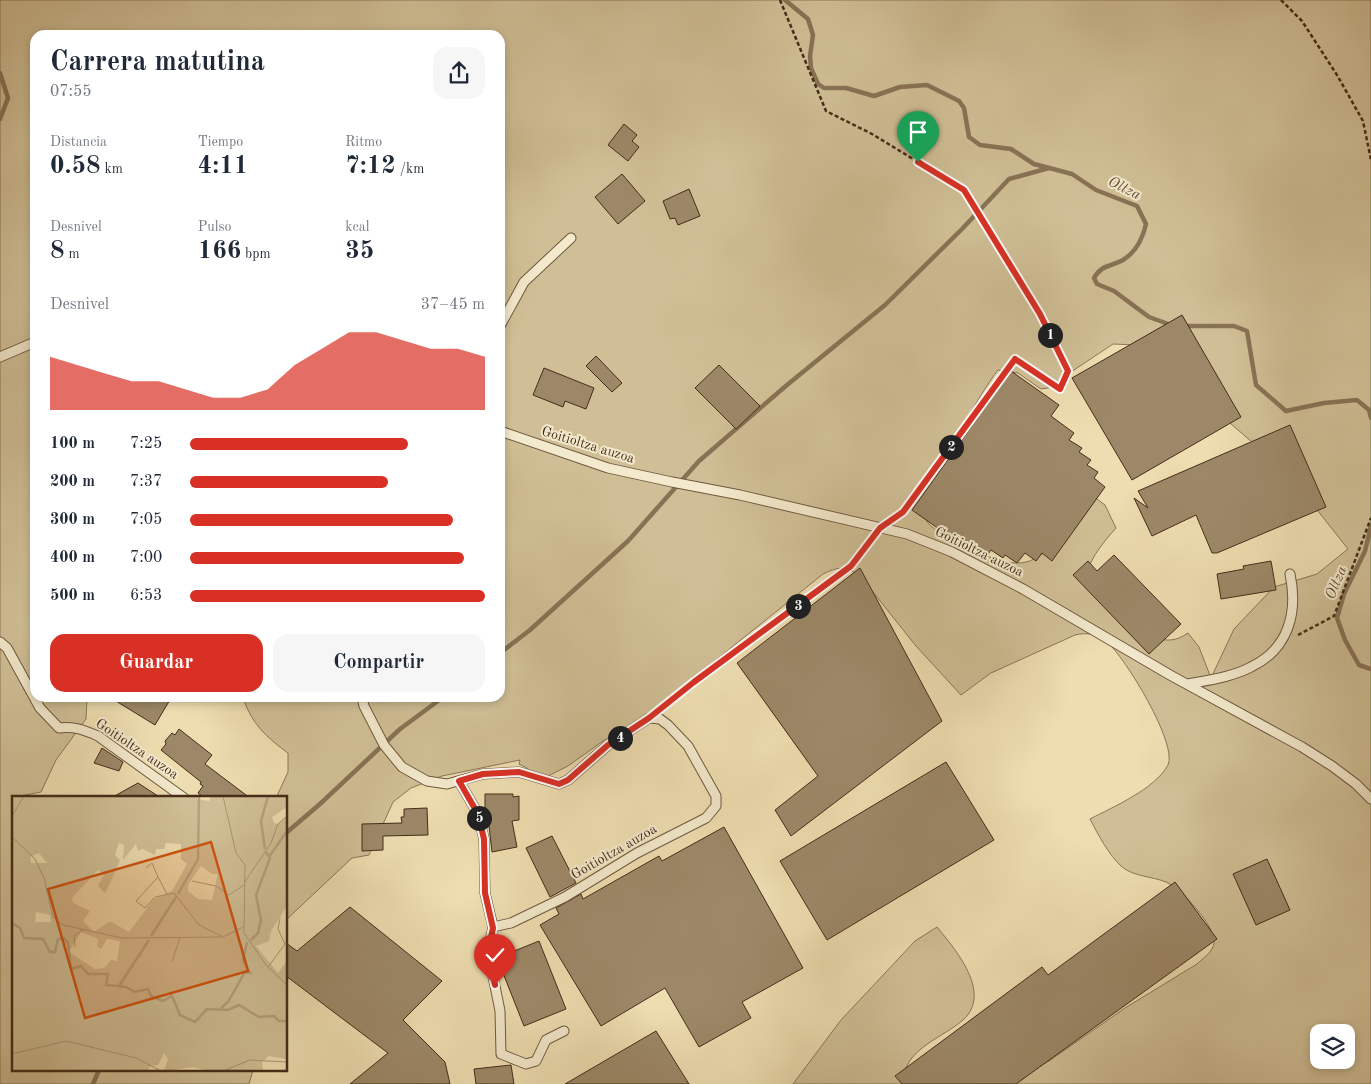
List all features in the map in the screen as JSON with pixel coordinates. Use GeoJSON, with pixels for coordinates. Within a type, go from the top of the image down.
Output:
{"type":"FeatureCollection","features":[{"type":"Feature","properties":{"kind":"lane"},"geometry":{"type":"LineString","coordinates":[[505,317],[524,282],[572,238]]}},
{"type":"Feature","properties":{"kind":"lane"},"geometry":{"type":"LineString","coordinates":[[0,357],[30,344]]}},
{"type":"Feature","properties":{"kind":"lane","name":"Goitioltza auzoa"},"geometry":{"type":"LineString","coordinates":[[505,434],[608,468],[740,495],[907,534],[952,552],[1023,589],[1302,747],[1356,784],[1371,799]]}},
{"type":"Feature","properties":{"kind":"lane"},"geometry":{"type":"LineString","coordinates":[[1188,684],[1250,668],[1270,656],[1279,645],[1289,626],[1293,605],[1290,574]]}},
{"type":"Feature","properties":{"kind":"lane","name":"Goitioltza auzoa"},"geometry":{"type":"LineString","coordinates":[[0,642],[7,648],[30,690]]}},
{"type":"Feature","properties":{"kind":"lane","name":"Goitioltza auzoa"},"geometry":{"type":"LineString","coordinates":[[37,702],[59,728],[70,727],[85,730],[98,736],[181,796]]}},
{"type":"Feature","properties":{"kind":"lane"},"geometry":{"type":"LineString","coordinates":[[363,702],[384,745],[402,767],[427,781],[447,784],[483,774],[519,772],[559,784],[568,780],[608,745],[649,718]]}},
{"type":"Feature","properties":{"kind":"lane","name":"Goitioltza auzoa"},"geometry":{"type":"LineString","coordinates":[[493,928],[511,923],[565,896],[636,853],[706,818],[716,806],[716,796],[688,746],[660,719],[649,718]]}},
{"type":"Feature","properties":{"kind":"lane"},"geometry":{"type":"LineString","coordinates":[[459,781],[478,814],[484,839],[485,893],[493,928],[488,951],[500,1011],[501,1054],[526,1064],[536,1061],[546,1040],[564,1031]]}},
{"type":"Feature","properties":{"kind":"path"},"geometry":{"type":"LineString","coordinates":[[649,718],[694,682],[851,566],[880,528],[903,512],[1015,359],[1060,389],[1068,371],[1040,314],[964,190],[872,134],[826,111],[780,0]]}},
{"type":"Feature","properties":{"kind":"path"},"geometry":{"type":"LineString","coordinates":[[1281,0],[1302,21],[1363,121],[1371,160]]}},
{"type":"Feature","properties":{"kind":"path"},"geometry":{"type":"LineString","coordinates":[[1279,645],[1334,616],[1371,518]]}},
{"type":"Feature","properties":{"kind":"shaded area"},"geometry":{"type":"Polygon","coordinates":[[[0,0],[1371,0],[1371,1084],[1002,1084],[1049,1061],[1125,1008],[1197,964],[1210,952],[1213,946],[1213,936],[1209,927],[1204,918],[1188,900],[1166,882],[1132,873],[1122,867],[1108,851],[1090,819],[1133,796],[1154,782],[1162,774],[1168,765],[1169,754],[1165,739],[1158,721],[1137,682],[1115,651],[1100,637],[1088,634],[1075,635],[991,673],[961,695],[916,646],[861,577],[842,568],[823,574],[691,680],[674,699],[603,741],[568,766],[540,780],[527,768],[519,764],[520,760],[442,776],[411,788],[393,802],[369,855],[352,858],[288,918],[288,796],[277,796],[288,772],[288,753],[255,723],[245,702],[505,702],[505,30],[30,30],[30,702],[87,702],[86,719],[56,760],[41,792],[12,796],[12,1072],[252,1072],[249,1084],[0,1084],[0,0]],[[1113,344],[1062,378],[1054,387],[1041,389],[1018,373],[998,370],[966,420],[941,467],[926,506],[925,518],[930,526],[939,532],[982,554],[1001,561],[1026,562],[1035,559],[1054,544],[1093,496],[1105,505],[1116,528],[1095,555],[1087,573],[1154,637],[1172,640],[1188,633],[1199,647],[1211,678],[1234,629],[1274,587],[1317,574],[1348,549],[1318,511],[1299,498],[1280,466],[1231,424],[1210,394],[1159,346],[1113,344]]]}},
{"type":"Feature","properties":{"kind":"shaded area"},"geometry":{"type":"Polygon","coordinates":[[[937,927],[961,959],[973,985],[974,997],[971,1009],[963,1020],[916,1053],[906,1068],[903,1084],[793,1084],[841,1020],[915,941],[937,927]]]}},
{"type":"Feature","properties":{"kind":"building"},"geometry":{"type":"Polygon","coordinates":[[[624,124],[637,135],[632,141],[639,147],[628,161],[608,145],[624,124]]]}},
{"type":"Feature","properties":{"kind":"building"},"geometry":{"type":"Polygon","coordinates":[[[622,174],[645,201],[618,224],[595,197],[622,174]]]}},
{"type":"Feature","properties":{"kind":"building"},"geometry":{"type":"Polygon","coordinates":[[[689,189],[700,216],[678,225],[675,218],[670,219],[663,201],[689,189]]]}},
{"type":"Feature","properties":{"kind":"building"},"geometry":{"type":"Polygon","coordinates":[[[1182,315],[1241,417],[1132,480],[1072,378],[1182,315]]]}},
{"type":"Feature","properties":{"kind":"building"},"geometry":{"type":"Polygon","coordinates":[[[596,356],[622,383],[612,392],[586,366],[596,356]]]}},
{"type":"Feature","properties":{"kind":"building"},"geometry":{"type":"Polygon","coordinates":[[[719,365],[760,406],[736,429],[695,388],[719,365]]]}},
{"type":"Feature","properties":{"kind":"building"},"geometry":{"type":"Polygon","coordinates":[[[544,368],[594,388],[586,409],[565,401],[563,407],[533,395],[544,368]]]}},
{"type":"Feature","properties":{"kind":"building"},"geometry":{"type":"Polygon","coordinates":[[[1011,371],[1059,405],[1051,416],[1074,433],[1069,440],[1082,448],[1079,452],[1091,460],[1087,465],[1098,472],[1094,478],[1105,487],[1052,561],[1042,553],[1036,561],[1025,553],[1017,563],[1005,555],[1003,558],[991,550],[986,557],[963,540],[960,544],[912,510],[1011,371]]]}},
{"type":"Feature","properties":{"kind":"building"},"geometry":{"type":"Polygon","coordinates":[[[1290,425],[1326,507],[1217,553],[1212,553],[1196,515],[1152,536],[1134,498],[1148,508],[1138,491],[1290,425]]]}},
{"type":"Feature","properties":{"kind":"building"},"geometry":{"type":"Polygon","coordinates":[[[1114,555],[1181,624],[1149,654],[1073,575],[1088,561],[1097,571],[1114,555]]]}},
{"type":"Feature","properties":{"kind":"building"},"geometry":{"type":"Polygon","coordinates":[[[1271,561],[1276,590],[1221,599],[1217,574],[1244,569],[1243,566],[1271,561]]]}},
{"type":"Feature","properties":{"kind":"building"},"geometry":{"type":"Polygon","coordinates":[[[860,568],[942,721],[791,836],[775,810],[818,776],[737,663],[860,568]]]}},
{"type":"Feature","properties":{"kind":"building"},"geometry":{"type":"Polygon","coordinates":[[[118,702],[169,702],[155,725],[118,702]]]}},
{"type":"Feature","properties":{"kind":"building"},"geometry":{"type":"Polygon","coordinates":[[[179,729],[212,755],[205,764],[247,796],[202,796],[198,793],[203,786],[200,784],[201,782],[161,750],[166,744],[165,741],[172,733],[175,735],[179,729]]]}},
{"type":"Feature","properties":{"kind":"building"},"geometry":{"type":"Polygon","coordinates":[[[102,748],[123,762],[119,771],[94,763],[102,748]]]}},
{"type":"Feature","properties":{"kind":"building"},"geometry":{"type":"Polygon","coordinates":[[[946,762],[994,840],[827,940],[780,861],[946,762]]]}},
{"type":"Feature","properties":{"kind":"building"},"geometry":{"type":"Polygon","coordinates":[[[138,783],[158,796],[115,796],[138,783]]]}},
{"type":"Feature","properties":{"kind":"building"},"geometry":{"type":"Polygon","coordinates":[[[485,794],[513,794],[513,797],[519,796],[519,820],[512,821],[517,847],[492,852],[489,826],[487,826],[485,817],[485,794]]]}},
{"type":"Feature","properties":{"kind":"building"},"geometry":{"type":"Polygon","coordinates":[[[427,808],[428,835],[383,836],[383,850],[362,851],[362,824],[402,823],[401,817],[404,817],[404,809],[427,808]]]}},
{"type":"Feature","properties":{"kind":"building"},"geometry":{"type":"Polygon","coordinates":[[[724,827],[803,968],[742,1002],[751,1018],[699,1047],[665,988],[601,1026],[540,925],[559,914],[556,908],[581,894],[583,899],[659,856],[662,861],[724,827]]]}},
{"type":"Feature","properties":{"kind":"building"},"geometry":{"type":"Polygon","coordinates":[[[552,836],[576,883],[550,897],[526,848],[552,836]]]}},
{"type":"Feature","properties":{"kind":"building"},"geometry":{"type":"Polygon","coordinates":[[[1267,859],[1290,910],[1256,925],[1233,874],[1267,859]]]}},
{"type":"Feature","properties":{"kind":"building"},"geometry":{"type":"Polygon","coordinates":[[[1175,882],[1217,939],[1016,1084],[902,1084],[895,1076],[1042,967],[1048,975],[1175,882]]]}},
{"type":"Feature","properties":{"kind":"building"},"geometry":{"type":"Polygon","coordinates":[[[350,907],[442,981],[403,1020],[445,1062],[450,1084],[350,1084],[388,1053],[288,978],[288,944],[297,951],[350,907]]]}},
{"type":"Feature","properties":{"kind":"building"},"geometry":{"type":"Polygon","coordinates":[[[539,941],[566,1009],[524,1026],[497,958],[539,941]]]}},
{"type":"Feature","properties":{"kind":"building"},"geometry":{"type":"Polygon","coordinates":[[[656,1031],[689,1084],[565,1084],[656,1031]]]}},
{"type":"Feature","properties":{"kind":"building"},"geometry":{"type":"Polygon","coordinates":[[[511,1065],[514,1084],[476,1084],[474,1069],[511,1065]]]}},
{"type":"Feature","properties":{"kind":"waterway","name":"Oltza"},"geometry":{"type":"LineString","coordinates":[[785,0],[808,19],[813,35],[810,56],[811,68],[818,84],[824,88],[846,88],[874,96],[900,87],[927,85],[959,101],[964,108],[969,137],[980,145],[1011,149],[1034,164],[1072,174],[1096,190],[1137,206],[1146,224],[1138,244],[1128,257],[1100,270],[1094,278],[1097,284],[1114,291],[1149,317],[1171,325]]}},
{"type":"Feature","properties":{"kind":"waterway"},"geometry":{"type":"LineString","coordinates":[[0,73],[8,98],[0,119]]}},
{"type":"Feature","properties":{"kind":"waterway"},"geometry":{"type":"LineString","coordinates":[[505,649],[530,630],[628,541],[699,461],[787,385],[885,305],[962,229],[1009,179],[1049,168]]}},
{"type":"Feature","properties":{"kind":"waterway","name":"Oltza"},"geometry":{"type":"LineString","coordinates":[[1183,326],[1234,326],[1247,331],[1256,385],[1286,411],[1324,403],[1357,400],[1369,410],[1371,418]]}},
{"type":"Feature","properties":{"kind":"waterway","name":"Oltza"},"geometry":{"type":"LineString","coordinates":[[1371,526],[1365,551],[1344,594],[1337,618],[1345,640],[1359,665],[1371,669]]}},
{"type":"Feature","properties":{"kind":"waterway"},"geometry":{"type":"LineString","coordinates":[[288,831],[400,729],[437,702]]}},
{"type":"Feature","properties":{"kind":"waterway"},"geometry":{"type":"LineString","coordinates":[[93,1084],[98,1072]]}},
{"type":"Feature","properties":{"kind":"route"},"geometry":{"type":"LineString","coordinates":[[495,985],[488,951],[493,928],[485,893],[484,839],[478,814],[459,781],[483,774],[519,772],[559,784],[568,780],[608,745],[649,718],[694,682],[851,566],[880,528],[903,512],[1015,359],[1060,389],[1068,371],[1040,314],[964,190],[918,162]]}}]}
